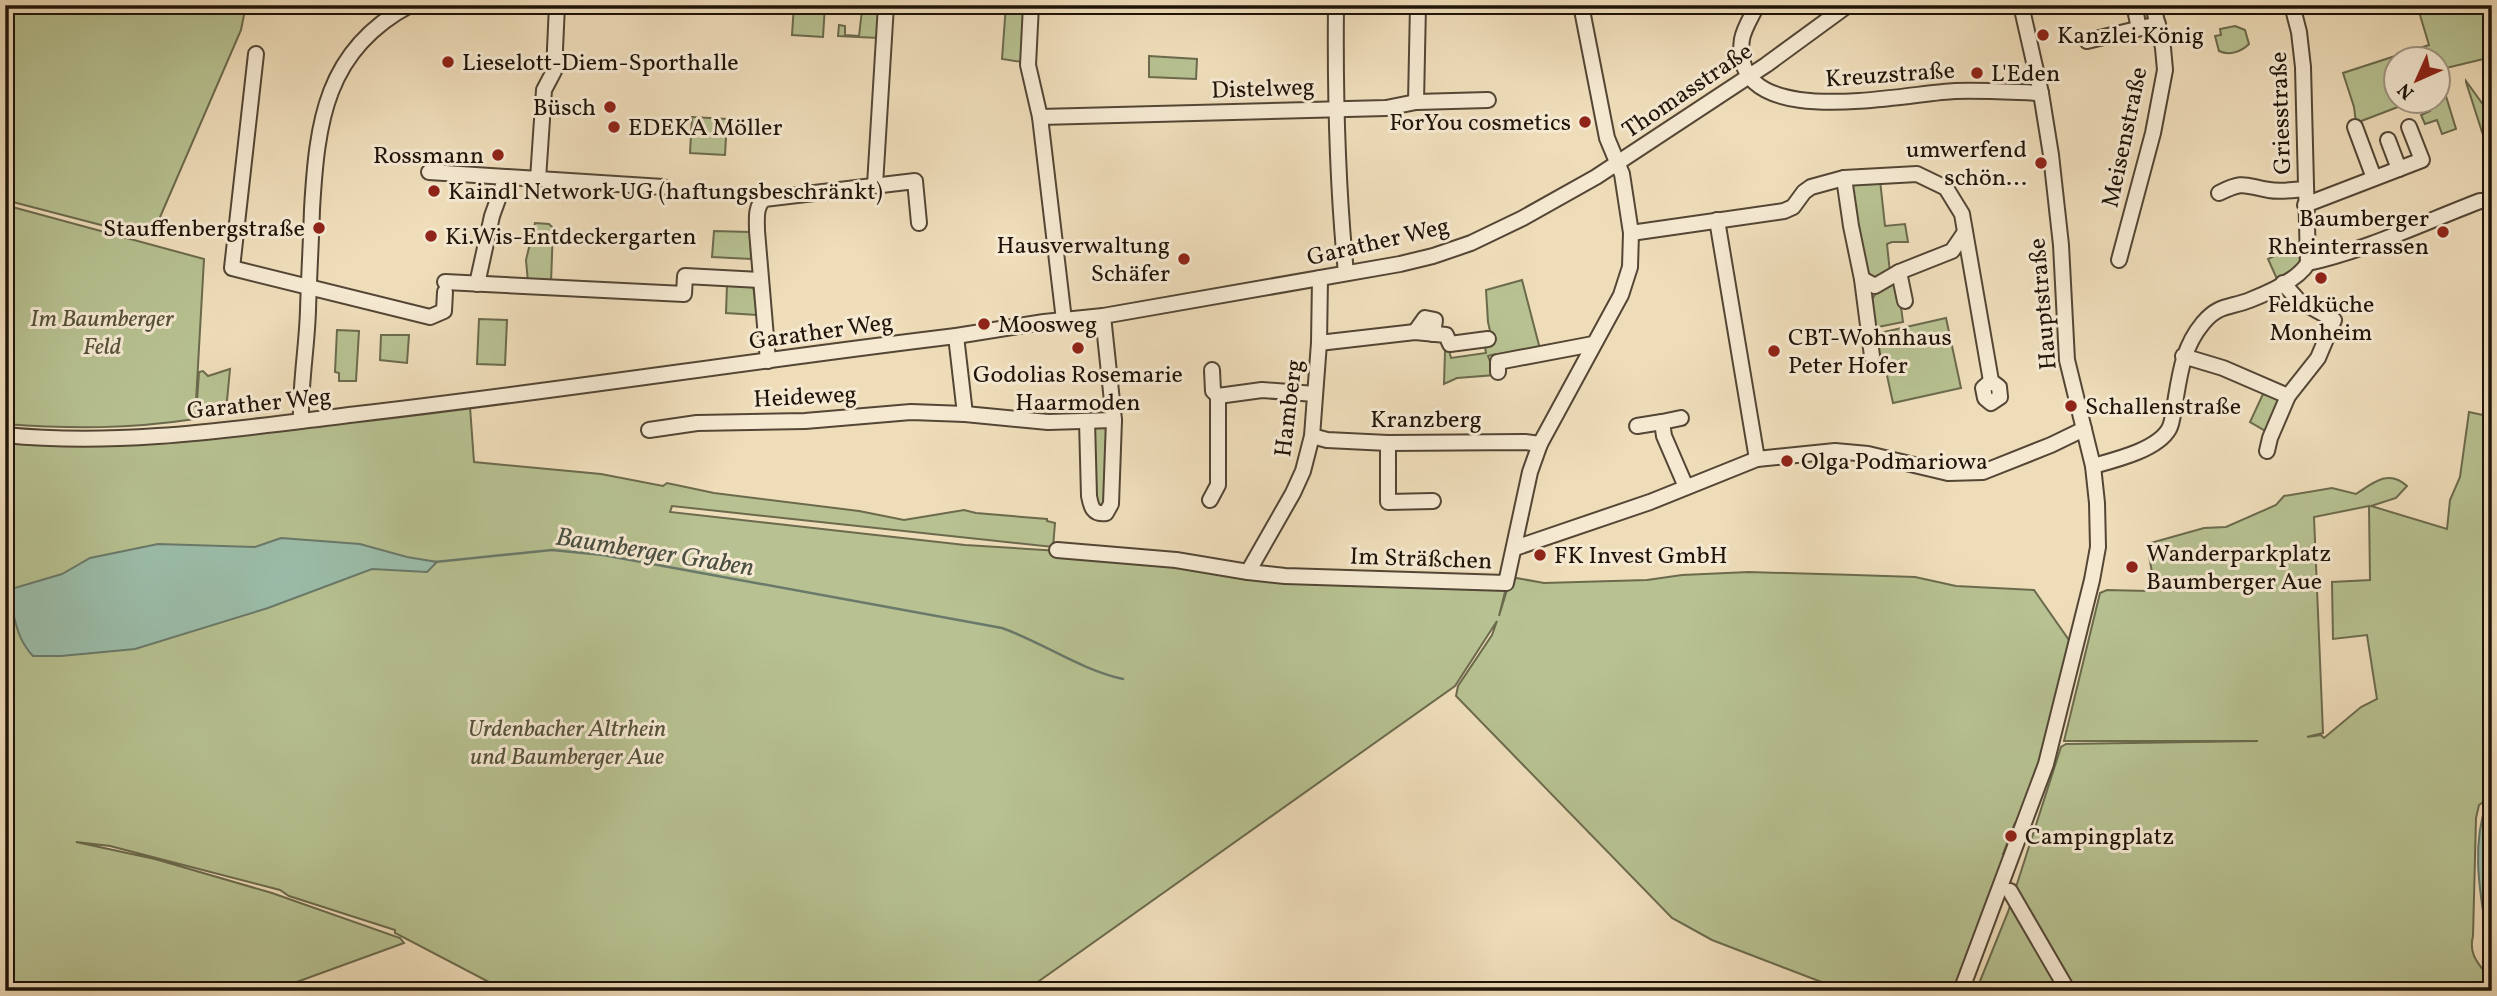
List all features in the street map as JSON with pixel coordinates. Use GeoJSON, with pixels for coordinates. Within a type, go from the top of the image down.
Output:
{"type":"FeatureCollection","features":[{"type":"Feature","properties":{"kind":"street"},"geometry":{"type":"LineString","coordinates":[[301,421],[316,151],[324,105],[342,68],[356,49],[376,28],[410,5]]}},
{"type":"Feature","properties":{"kind":"street"},"geometry":{"type":"LineString","coordinates":[[538,179],[544,90],[554,71],[557,5]]}},
{"type":"Feature","properties":{"kind":"street"},"geometry":{"type":"LineString","coordinates":[[875,185],[886,5]]}},
{"type":"Feature","properties":{"kind":"street"},"geometry":{"type":"LineString","coordinates":[[1031,5],[1028,65],[1040,117],[1064,320]]}},
{"type":"Feature","properties":{"kind":"street"},"geometry":{"type":"LineString","coordinates":[[1336,5],[1335,109],[1338,193],[1346,274]]}},
{"type":"Feature","properties":{"kind":"street"},"geometry":{"type":"LineString","coordinates":[[1416,102],[1418,5]]}},
{"type":"Feature","properties":{"kind":"street","name":"Im Sträßchen"},"geometry":{"type":"LineString","coordinates":[[1057,550],[1176,560],[1285,576],[1506,583],[1530,472],[1540,444],[1621,295],[1630,267],[1630,233],[1622,174],[1607,138],[1581,5]]}},
{"type":"Feature","properties":{"kind":"street"},"geometry":{"type":"LineString","coordinates":[[1750,76],[1741,54],[1742,36],[1757,5]]}},
{"type":"Feature","properties":{"kind":"street","name":"Thomasstraße"},"geometry":{"type":"LineString","coordinates":[[1618,163],[1750,76],[1848,5]]}},
{"type":"Feature","properties":{"kind":"street","name":"Hauptstraße"},"geometry":{"type":"LineString","coordinates":[[1961,991],[2007,885],[2046,764],[2092,580],[2099,530],[2093,466],[2067,360],[2060,234],[2051,155],[2041,93],[2021,5]]}},
{"type":"Feature","properties":{"kind":"street"},"geometry":{"type":"LineString","coordinates":[[2134,5],[2139,28]]}},
{"type":"Feature","properties":{"kind":"street","name":"Meisenstraße"},"geometry":{"type":"LineString","coordinates":[[2119,260],[2152,133],[2165,70],[2153,5]]}},
{"type":"Feature","properties":{"kind":"street","name":"Griesstraße"},"geometry":{"type":"LineString","coordinates":[[2292,5],[2299,32],[2303,67],[2308,263]]}},
{"type":"Feature","properties":{"kind":"street","name":"Meisenstraße"},"geometry":{"type":"LineString","coordinates":[[2087,41],[2158,24]]}},
{"type":"Feature","properties":{"kind":"street"},"geometry":{"type":"LineString","coordinates":[[256,54],[232,268],[430,317],[444,311],[445,287],[477,284],[684,294],[685,276],[760,280]]}},
{"type":"Feature","properties":{"kind":"street","name":"Kreuzstraße"},"geometry":{"type":"LineString","coordinates":[[1750,76],[1770,94],[1785,99],[1823,102],[1955,91],[2041,93]]}},
{"type":"Feature","properties":{"kind":"street","name":"Distelweg"},"geometry":{"type":"LineString","coordinates":[[1040,117],[1386,108],[1416,102],[1488,100]]}},
{"type":"Feature","properties":{"kind":"street"},"geometry":{"type":"LineString","coordinates":[[2354,127],[2374,178]]}},
{"type":"Feature","properties":{"kind":"street"},"geometry":{"type":"LineString","coordinates":[[2305,205],[2421,160],[2409,127]]}},
{"type":"Feature","properties":{"kind":"street"},"geometry":{"type":"LineString","coordinates":[[2388,140],[2399,169]]}},
{"type":"Feature","properties":{"kind":"street","name":"Garather Weg"},"geometry":{"type":"LineString","coordinates":[[5,435],[46,439],[134,439],[301,421],[1103,316],[1414,261],[1471,243],[1559,199],[1618,163]]}},
{"type":"Feature","properties":{"kind":"street"},"geometry":{"type":"LineString","coordinates":[[429,172],[663,187]]}},
{"type":"Feature","properties":{"kind":"street"},"geometry":{"type":"LineString","coordinates":[[1630,233],[1789,210],[1811,187],[1844,178],[1917,174],[1946,188],[1962,214],[1991,381]]}},
{"type":"Feature","properties":{"kind":"street"},"geometry":{"type":"LineString","coordinates":[[477,284],[492,216],[506,177]]}},
{"type":"Feature","properties":{"kind":"street"},"geometry":{"type":"LineString","coordinates":[[1844,178],[1851,226],[1868,283],[1865,302],[1872,356]]}},
{"type":"Feature","properties":{"kind":"street"},"geometry":{"type":"LineString","coordinates":[[768,361],[757,214],[764,199],[915,181],[919,223]]}},
{"type":"Feature","properties":{"kind":"street"},"geometry":{"type":"LineString","coordinates":[[2219,193],[2236,185],[2250,184],[2271,191],[2305,189]]}},
{"type":"Feature","properties":{"kind":"street"},"geometry":{"type":"LineString","coordinates":[[2093,466],[2141,450],[2155,443],[2170,428],[2183,356],[2198,330],[2215,311],[2248,301],[2284,283],[2304,270],[2308,263],[2333,258],[2487,201]]}},
{"type":"Feature","properties":{"kind":"street"},"geometry":{"type":"LineString","coordinates":[[1717,220],[1757,459]]}},
{"type":"Feature","properties":{"kind":"street"},"geometry":{"type":"LineString","coordinates":[[1868,283],[1952,251],[1965,232]]}},
{"type":"Feature","properties":{"kind":"street"},"geometry":{"type":"LineString","coordinates":[[1952,251],[1969,255]]}},
{"type":"Feature","properties":{"kind":"street"},"geometry":{"type":"LineString","coordinates":[[1899,272],[1905,301]]}},
{"type":"Feature","properties":{"kind":"street","name":"Hamberg"},"geometry":{"type":"LineString","coordinates":[[1248,572],[1293,493],[1303,471],[1312,436],[1319,343],[1320,278]]}},
{"type":"Feature","properties":{"kind":"street"},"geometry":{"type":"LineString","coordinates":[[2267,451],[2288,396],[2318,358],[2334,320],[2298,300],[2284,283]]}},
{"type":"Feature","properties":{"kind":"street"},"geometry":{"type":"LineString","coordinates":[[1087,421],[1091,506],[1094,512],[1106,513],[1111,504],[1114,420],[1103,316]]}},
{"type":"Feature","properties":{"kind":"street"},"geometry":{"type":"LineString","coordinates":[[1319,343],[1415,332],[1446,335],[1450,344],[1488,339]]}},
{"type":"Feature","properties":{"kind":"street"},"geometry":{"type":"LineString","coordinates":[[956,336],[965,414]]}},
{"type":"Feature","properties":{"kind":"street"},"geometry":{"type":"LineString","coordinates":[[1498,372],[1498,362],[1593,344]]}},
{"type":"Feature","properties":{"kind":"street"},"geometry":{"type":"LineString","coordinates":[[2183,356],[2223,368],[2288,396]]}},
{"type":"Feature","properties":{"kind":"street"},"geometry":{"type":"LineString","coordinates":[[1210,500],[1218,485],[1218,396],[1213,391],[1212,370]]}},
{"type":"Feature","properties":{"kind":"street"},"geometry":{"type":"LineString","coordinates":[[1218,396],[1262,390],[1315,394]]}},
{"type":"Feature","properties":{"kind":"street","name":"Heideweg"},"geometry":{"type":"LineString","coordinates":[[649,430],[706,422],[792,422],[911,412],[965,414],[1022,421],[1114,420]]}},
{"type":"Feature","properties":{"kind":"street"},"geometry":{"type":"LineString","coordinates":[[1637,426],[1681,418]]}},
{"type":"Feature","properties":{"kind":"street"},"geometry":{"type":"LineString","coordinates":[[1661,422],[1664,436],[1686,487]]}},
{"type":"Feature","properties":{"kind":"street"},"geometry":{"type":"LineString","coordinates":[[1515,548],[1618,514],[1757,459],[1835,450],[1868,454],[1948,473],[1983,472],[2084,429]]}},
{"type":"Feature","properties":{"kind":"street","name":"Kranzberg"},"geometry":{"type":"LineString","coordinates":[[1312,436],[1327,440],[1388,443],[1540,444]]}},
{"type":"Feature","properties":{"kind":"street"},"geometry":{"type":"LineString","coordinates":[[1388,443],[1388,502],[1433,501]]}},
{"type":"Feature","properties":{"kind":"street"},"geometry":{"type":"LineString","coordinates":[[1520,521],[1525,528],[1541,538]]}},
{"type":"Feature","properties":{"kind":"street"},"geometry":{"type":"LineString","coordinates":[[2007,885],[2068,991]]}},
{"type":"Feature","properties":{"kind":"green space"},"geometry":{"type":"Polygon","coordinates":[[[5,5],[246,5],[241,30],[151,238],[5,200],[5,5]]]}},
{"type":"Feature","properties":{"kind":"green space"},"geometry":{"type":"Polygon","coordinates":[[[794,5],[825,5],[823,37],[792,35],[794,5]]]}},
{"type":"Feature","properties":{"kind":"green space"},"geometry":{"type":"Polygon","coordinates":[[[860,5],[881,5],[879,38],[838,36],[839,25],[845,26],[845,35],[859,36],[862,10],[860,5]]]}},
{"type":"Feature","properties":{"kind":"green space"},"geometry":{"type":"Polygon","coordinates":[[[1006,5],[1025,5],[1022,62],[1002,59],[1006,5]]]}},
{"type":"Feature","properties":{"kind":"green space"},"geometry":{"type":"Polygon","coordinates":[[[2417,5],[2492,5],[2492,57],[2452,67],[2452,46],[2426,46],[2429,45],[2417,5]]]}},
{"type":"Feature","properties":{"kind":"green space"},"geometry":{"type":"Polygon","coordinates":[[[2235,26],[2245,30],[2249,44],[2235,52],[2219,51],[2215,36],[2221,35],[2220,29],[2235,26]]]}},
{"type":"Feature","properties":{"kind":"green space"},"geometry":{"type":"Polygon","coordinates":[[[1149,56],[1197,59],[1196,79],[1149,77],[1149,56]]]}},
{"type":"Feature","properties":{"kind":"green space"},"geometry":{"type":"Polygon","coordinates":[[[2382,60],[2382,113],[2356,123],[2343,73],[2382,60]]]}},
{"type":"Feature","properties":{"kind":"green space"},"geometry":{"type":"Polygon","coordinates":[[[2466,82],[2492,117],[2492,163],[2466,82]]]}},
{"type":"Feature","properties":{"kind":"green space"},"geometry":{"type":"Polygon","coordinates":[[[2421,116],[2452,116],[2456,129],[2442,134],[2437,120],[2425,124],[2421,116]]]}},
{"type":"Feature","properties":{"kind":"green space"},"geometry":{"type":"Polygon","coordinates":[[[692,117],[727,119],[725,155],[690,153],[692,117]]]}},
{"type":"Feature","properties":{"kind":"green space"},"geometry":{"type":"Polygon","coordinates":[[[1880,180],[1885,226],[1905,224],[1908,242],[1887,244],[1890,273],[1877,280],[1868,280],[1850,187],[1852,184],[1880,180]]]}},
{"type":"Feature","properties":{"kind":"green space","name":"Im Baumberger Feld"},"geometry":{"type":"Polygon","coordinates":[[[5,205],[204,259],[195,419],[100,427],[5,424],[5,205]]]}},
{"type":"Feature","properties":{"kind":"green space"},"geometry":{"type":"Polygon","coordinates":[[[535,223],[549,224],[553,228],[551,283],[528,282],[526,260],[535,223]]]}},
{"type":"Feature","properties":{"kind":"green space"},"geometry":{"type":"Polygon","coordinates":[[[714,231],[750,232],[751,259],[712,257],[714,231]]]}},
{"type":"Feature","properties":{"kind":"green space"},"geometry":{"type":"Polygon","coordinates":[[[2299,244],[2300,265],[2277,279],[2268,259],[2299,244]]]}},
{"type":"Feature","properties":{"kind":"green space"},"geometry":{"type":"Polygon","coordinates":[[[1522,280],[1540,349],[1498,357],[1495,354],[1488,356],[1495,375],[1457,378],[1444,384],[1445,351],[1449,350],[1451,358],[1486,353],[1485,347],[1493,344],[1488,322],[1486,290],[1522,280]]]}},
{"type":"Feature","properties":{"kind":"green space"},"geometry":{"type":"Polygon","coordinates":[[[1892,282],[1898,285],[1903,322],[1873,328],[1870,311],[1872,300],[1878,291],[1892,282]]]}},
{"type":"Feature","properties":{"kind":"green space"},"geometry":{"type":"Polygon","coordinates":[[[727,284],[753,285],[757,315],[726,313],[727,284]]]}},
{"type":"Feature","properties":{"kind":"green space"},"geometry":{"type":"Polygon","coordinates":[[[1946,318],[1961,388],[1893,403],[1875,334],[1946,318]]]}},
{"type":"Feature","properties":{"kind":"green space"},"geometry":{"type":"Polygon","coordinates":[[[479,319],[507,320],[505,365],[477,364],[479,319]]]}},
{"type":"Feature","properties":{"kind":"green space"},"geometry":{"type":"Polygon","coordinates":[[[337,330],[359,331],[356,381],[339,381],[339,373],[335,372],[337,330]]]}},
{"type":"Feature","properties":{"kind":"green space"},"geometry":{"type":"Polygon","coordinates":[[[381,335],[409,335],[407,363],[380,360],[381,335]]]}},
{"type":"Feature","properties":{"kind":"green space"},"geometry":{"type":"Polygon","coordinates":[[[230,369],[226,411],[196,416],[199,372],[203,371],[208,376],[230,369]]]}},
{"type":"Feature","properties":{"kind":"green space"},"geometry":{"type":"Polygon","coordinates":[[[2263,394],[2283,400],[2269,433],[2250,422],[2263,394]]]}},
{"type":"Feature","properties":{"kind":"green space","name":"Urdenbacher Altrhein und Baumberger Aue"},"geometry":{"type":"Polygon","coordinates":[[[470,407],[474,462],[601,474],[663,486],[667,483],[714,493],[859,511],[904,520],[964,510],[1047,519],[1055,523],[1053,547],[672,506],[670,512],[965,545],[1108,554],[1506,588],[1499,616],[1511,577],[1544,583],[1647,580],[1682,575],[1749,572],[1915,577],[1956,586],[2034,590],[2071,643],[2046,746],[2019,824],[2015,823],[2003,854],[2007,856],[1953,991],[1845,991],[1712,940],[1672,918],[1456,696],[1458,686],[1492,635],[1497,621],[1455,686],[1025,991],[506,991],[395,933],[395,930],[289,896],[280,890],[110,846],[76,842],[155,859],[272,893],[400,938],[404,943],[272,991],[5,991],[5,441],[79,446],[152,443],[302,429],[470,407]]]}},
{"type":"Feature","properties":{"kind":"green space"},"geometry":{"type":"Polygon","coordinates":[[[2469,412],[2492,417],[2492,796],[2479,805],[2476,818],[2472,945],[2476,960],[2488,977],[2492,990],[1976,991],[2008,912],[2061,747],[2066,744],[2258,741],[2064,741],[2100,593],[2107,590],[2148,591],[2154,584],[2147,544],[2204,528],[2226,527],[2276,505],[2284,496],[2332,488],[2356,494],[2382,479],[2394,478],[2407,486],[2396,498],[2371,506],[2447,529],[2450,500],[2460,477],[2469,412]],[[2369,506],[2314,517],[2323,733],[2307,737],[2321,735],[2324,738],[2361,707],[2377,699],[2367,635],[2333,639],[2332,582],[2370,580],[2369,506]]]}},
{"type":"Feature","properties":{"kind":"green space"},"geometry":{"type":"Polygon","coordinates":[[[1097,426],[1109,429],[1108,503],[1100,508],[1096,500],[1093,433],[1097,426]]]}},
{"type":"Feature","properties":{"kind":"shaded area"},"geometry":{"type":"Polygon","coordinates":[[[281,538],[360,544],[437,562],[427,572],[372,569],[268,608],[135,649],[61,656],[33,656],[19,634],[7,595],[11,589],[62,574],[90,558],[158,544],[255,547],[281,538]]]}},
{"type":"Feature","properties":{"kind":"shaded area"},"geometry":{"type":"Polygon","coordinates":[[[2492,801],[2492,953],[2482,908],[2478,855],[2482,819],[2487,802],[2492,801]]]}},
{"type":"Feature","properties":{"kind":"waterway","name":"Baumberger Graben"},"geometry":{"type":"LineString","coordinates":[[435,562],[552,550],[603,555],[1002,628],[1091,669],[1123,679]]}},
{"type":"Feature","properties":{"kind":"waterway"},"geometry":{"type":"LineString","coordinates":[[5,614],[10,604]]}},
{"type":"Feature","properties":{"kind":"place","name":"Kanzlei König"},"geometry":{"type":"Point","coordinates":[2043,35]}},
{"type":"Feature","properties":{"kind":"place","name":"Lieselott-Diem-Sporthalle"},"geometry":{"type":"Point","coordinates":[448,62]}},
{"type":"Feature","properties":{"kind":"place","name":"L'Eden"},"geometry":{"type":"Point","coordinates":[1977,73]}},
{"type":"Feature","properties":{"kind":"place","name":"Büsch"},"geometry":{"type":"Point","coordinates":[610,107]}},
{"type":"Feature","properties":{"kind":"place","name":"ForYou cosmetics"},"geometry":{"type":"Point","coordinates":[1585,122]}},
{"type":"Feature","properties":{"kind":"place","name":"EDEKA Möller"},"geometry":{"type":"Point","coordinates":[614,127]}},
{"type":"Feature","properties":{"kind":"place","name":"Rossmann"},"geometry":{"type":"Point","coordinates":[498,155]}},
{"type":"Feature","properties":{"kind":"place","name":"umwerfend schön..."},"geometry":{"type":"Point","coordinates":[2041,163]}},
{"type":"Feature","properties":{"kind":"place","name":"Kaindl Network UG (haftungsbeschränkt)"},"geometry":{"type":"Point","coordinates":[434,191]}},
{"type":"Feature","properties":{"kind":"place","name":"Stauffenbergstraße"},"geometry":{"type":"Point","coordinates":[319,228]}},
{"type":"Feature","properties":{"kind":"place","name":"Baumberger Rheinterrassen"},"geometry":{"type":"Point","coordinates":[2443,232]}},
{"type":"Feature","properties":{"kind":"place","name":"Ki.Wis-Entdeckergarten"},"geometry":{"type":"Point","coordinates":[431,236]}},
{"type":"Feature","properties":{"kind":"place","name":"Hausverwaltung Schäfer"},"geometry":{"type":"Point","coordinates":[1184,259]}},
{"type":"Feature","properties":{"kind":"place","name":"Feldküche Monheim"},"geometry":{"type":"Point","coordinates":[2321,278]}},
{"type":"Feature","properties":{"kind":"place","name":"Moosweg"},"geometry":{"type":"Point","coordinates":[984,324]}},
{"type":"Feature","properties":{"kind":"place","name":"Godolias Rosemarie Haarmoden"},"geometry":{"type":"Point","coordinates":[1078,348]}},
{"type":"Feature","properties":{"kind":"place","name":"CBT-Wohnhaus Peter Hofer"},"geometry":{"type":"Point","coordinates":[1774,351]}},
{"type":"Feature","properties":{"kind":"place","name":"Schallenstraße"},"geometry":{"type":"Point","coordinates":[2071,406]}},
{"type":"Feature","properties":{"kind":"place","name":"Olga Podmariowa"},"geometry":{"type":"Point","coordinates":[1787,461]}},
{"type":"Feature","properties":{"kind":"place","name":"FK Invest GmbH"},"geometry":{"type":"Point","coordinates":[1540,555]}},
{"type":"Feature","properties":{"kind":"place","name":"Wanderparkplatz Baumberger Aue"},"geometry":{"type":"Point","coordinates":[2132,567]}},
{"type":"Feature","properties":{"kind":"place","name":"Campingplatz"},"geometry":{"type":"Point","coordinates":[2011,836]}}]}
